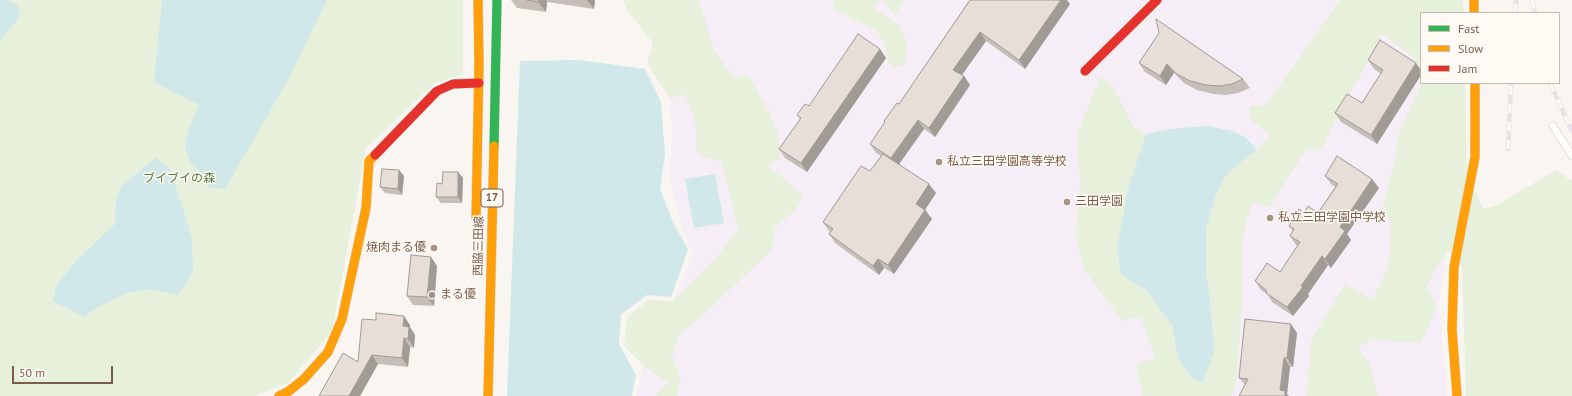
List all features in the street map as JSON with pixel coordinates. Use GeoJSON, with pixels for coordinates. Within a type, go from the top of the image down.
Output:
{"type":"FeatureCollection","features":[{"type":"Feature","properties":{"kind":"street","name":"西脇三田線"},"geometry":{"type":"LineString","coordinates":[[476,227],[479,83],[478,0]]}},
{"type":"Feature","properties":{"kind":"street","name":"西脇三田線"},"geometry":{"type":"LineString","coordinates":[[488,396],[497,0]]}},
{"type":"Feature","properties":{"kind":"street"},"geometry":{"type":"LineString","coordinates":[[1085,71],[1157,0]]}},
{"type":"Feature","properties":{"kind":"street"},"geometry":{"type":"LineString","coordinates":[[1474,0],[1474,12]]}},
{"type":"Feature","properties":{"kind":"street"},"geometry":{"type":"LineString","coordinates":[[279,396],[289,391],[304,379],[328,352],[342,320],[366,208],[369,161],[436,91],[453,84],[479,83]]}},
{"type":"Feature","properties":{"kind":"street"},"geometry":{"type":"LineString","coordinates":[[1457,396],[1452,329],[1454,267],[1475,157],[1475,84]]}},
{"type":"Feature","properties":{"kind":"lane"},"geometry":{"type":"LineString","coordinates":[[1553,126],[1572,156]]}},
{"type":"Feature","properties":{"kind":"shaded area","name":"三田学園"},"geometry":{"type":"Polygon","coordinates":[[[623,0],[1463,0],[1420,12],[1420,84],[1465,84],[1451,229],[1439,303],[1447,396],[636,396],[644,366],[624,346],[627,318],[648,300],[673,301],[693,255],[682,227],[669,177],[672,133],[670,99],[647,63],[653,43],[627,10],[623,0]]]}},
{"type":"Feature","properties":{"kind":"green space","name":"ブイブイの森"},"geometry":{"type":"Polygon","coordinates":[[[0,0],[463,0],[463,74],[435,83],[366,148],[332,331],[288,383],[254,396],[0,396],[0,0]]]}},
{"type":"Feature","properties":{"kind":"green space"},"geometry":{"type":"Polygon","coordinates":[[[623,0],[699,0],[714,50],[734,78],[748,75],[769,111],[778,135],[780,159],[768,166],[804,196],[795,210],[775,227],[772,249],[710,309],[678,336],[672,358],[681,378],[677,396],[652,396],[656,395],[668,383],[644,366],[624,346],[627,318],[648,300],[673,301],[715,259],[738,230],[722,162],[697,154],[695,118],[685,94],[670,98],[647,63],[653,43],[627,10],[623,0]]]}},
{"type":"Feature","properties":{"kind":"green space"},"geometry":{"type":"Polygon","coordinates":[[[833,0],[882,0],[873,7],[900,26],[908,47],[904,64],[893,68],[888,60],[885,46],[877,31],[834,10],[833,0]]]}},
{"type":"Feature","properties":{"kind":"green space"},"geometry":{"type":"Polygon","coordinates":[[[883,0],[904,0],[895,16],[883,0]]]}},
{"type":"Feature","properties":{"kind":"green space"},"geometry":{"type":"Polygon","coordinates":[[[1340,0],[1463,0],[1464,12],[1420,12],[1420,71],[1414,57],[1382,34],[1319,152],[1307,148],[1270,207],[1253,202],[1242,241],[1242,310],[1236,384],[1231,396],[1143,396],[1136,365],[1155,358],[1141,317],[1122,321],[1083,268],[1076,236],[1080,181],[1077,135],[1100,77],[1112,85],[1134,128],[1146,134],[1128,189],[1117,249],[1121,275],[1146,290],[1172,325],[1178,358],[1191,378],[1214,352],[1211,308],[1206,271],[1206,229],[1215,197],[1225,176],[1256,151],[1269,135],[1250,119],[1250,106],[1266,105],[1340,0]]]}},
{"type":"Feature","properties":{"kind":"green space"},"geometry":{"type":"Polygon","coordinates":[[[1422,84],[1465,84],[1467,171],[1483,209],[1497,205],[1556,170],[1572,181],[1572,396],[1466,396],[1462,266],[1447,251],[1426,287],[1437,306],[1421,343],[1371,339],[1358,348],[1369,363],[1378,396],[1307,396],[1311,340],[1345,284],[1372,300],[1387,270],[1390,252],[1391,222],[1382,210],[1395,160],[1397,138],[1422,84]]]}},
{"type":"Feature","properties":{"kind":"water"},"geometry":{"type":"Polygon","coordinates":[[[0,0],[7,0],[18,6],[20,16],[0,41],[0,0]]]}},
{"type":"Feature","properties":{"kind":"water"},"geometry":{"type":"Polygon","coordinates":[[[162,0],[327,0],[285,85],[225,189],[210,188],[203,184],[199,171],[189,161],[185,147],[188,131],[199,105],[154,82],[162,0]]]}},
{"type":"Feature","properties":{"kind":"water"},"geometry":{"type":"Polygon","coordinates":[[[579,60],[645,69],[661,102],[665,154],[660,189],[672,220],[688,250],[671,297],[647,295],[621,314],[619,344],[636,375],[632,396],[507,396],[520,61],[579,60]]]}},
{"type":"Feature","properties":{"kind":"water"},"geometry":{"type":"Polygon","coordinates":[[[1208,126],[1233,131],[1245,137],[1254,146],[1256,151],[1225,176],[1215,197],[1206,229],[1206,271],[1211,308],[1214,352],[1203,382],[1191,378],[1178,358],[1172,325],[1146,290],[1121,275],[1117,249],[1128,189],[1146,134],[1170,129],[1208,126]]]}},
{"type":"Feature","properties":{"kind":"water"},"geometry":{"type":"Polygon","coordinates":[[[156,158],[170,168],[192,238],[193,272],[178,295],[152,289],[127,293],[98,307],[84,317],[53,301],[56,286],[78,259],[115,224],[116,198],[122,185],[156,158]]]}},
{"type":"Feature","properties":{"kind":"water"},"geometry":{"type":"Polygon","coordinates":[[[715,174],[724,223],[694,228],[685,179],[715,174]]]}},
{"type":"Feature","properties":{"kind":"building"},"geometry":{"type":"Polygon","coordinates":[[[527,0],[539,0],[538,2],[527,0]]]}},
{"type":"Feature","properties":{"kind":"building"},"geometry":{"type":"Polygon","coordinates":[[[970,0],[1061,0],[1019,60],[980,32],[953,70],[964,76],[929,128],[918,120],[891,158],[870,144],[885,122],[884,121],[897,103],[899,104],[970,0]]]}},
{"type":"Feature","properties":{"kind":"building"},"geometry":{"type":"Polygon","coordinates":[[[1156,19],[1243,79],[1232,84],[1220,86],[1206,85],[1190,81],[1177,74],[1167,64],[1160,76],[1139,63],[1159,33],[1156,19]]]}},
{"type":"Feature","properties":{"kind":"building"},"geometry":{"type":"Polygon","coordinates":[[[858,34],[880,49],[801,163],[779,149],[801,118],[797,115],[805,104],[809,106],[858,34]]]}},
{"type":"Feature","properties":{"kind":"building"},"geometry":{"type":"Polygon","coordinates":[[[1380,40],[1416,63],[1371,135],[1335,113],[1347,94],[1362,103],[1383,70],[1368,60],[1380,40]]]}},
{"type":"Feature","properties":{"kind":"building"},"geometry":{"type":"Polygon","coordinates":[[[883,154],[929,184],[916,204],[925,210],[888,265],[878,259],[873,266],[829,234],[833,229],[823,222],[861,166],[870,171],[883,154]]]}},
{"type":"Feature","properties":{"kind":"building"},"geometry":{"type":"Polygon","coordinates":[[[1337,156],[1372,179],[1340,227],[1345,231],[1325,259],[1322,256],[1301,286],[1303,287],[1287,307],[1266,293],[1267,291],[1255,281],[1267,263],[1280,272],[1300,242],[1290,236],[1294,229],[1289,226],[1299,209],[1304,213],[1308,206],[1318,213],[1338,184],[1325,176],[1337,156]]]}},
{"type":"Feature","properties":{"kind":"building"},"geometry":{"type":"Polygon","coordinates":[[[382,169],[399,170],[398,189],[380,187],[382,169]]]}},
{"type":"Feature","properties":{"kind":"building"},"geometry":{"type":"Polygon","coordinates":[[[443,172],[458,172],[458,197],[436,197],[437,183],[442,184],[443,172]]]}},
{"type":"Feature","properties":{"kind":"building"},"geometry":{"type":"Polygon","coordinates":[[[411,255],[431,257],[427,297],[407,296],[411,255]]]}},
{"type":"Feature","properties":{"kind":"building"},"geometry":{"type":"Polygon","coordinates":[[[376,313],[404,316],[403,326],[409,327],[408,339],[404,338],[402,358],[372,355],[349,396],[319,396],[343,353],[358,362],[362,319],[376,320],[376,313]]]}},
{"type":"Feature","properties":{"kind":"building"},"geometry":{"type":"Polygon","coordinates":[[[1245,319],[1291,324],[1287,358],[1284,358],[1280,390],[1285,391],[1285,396],[1239,396],[1248,379],[1239,378],[1245,319]]]}},
{"type":"Feature","properties":{"kind":"railway"},"geometry":{"type":"LineString","coordinates":[[1515,12],[1516,0]]}},
{"type":"Feature","properties":{"kind":"railway"},"geometry":{"type":"LineString","coordinates":[[1532,0],[1535,12]]}},
{"type":"Feature","properties":{"kind":"railway"},"geometry":{"type":"LineString","coordinates":[[1508,149],[1511,84]]}},
{"type":"Feature","properties":{"kind":"railway"},"geometry":{"type":"LineString","coordinates":[[1550,84],[1572,131]]}},
{"type":"Feature","properties":{"kind":"traffic: fast"},"geometry":{"type":"LineString","coordinates":[[494,146],[497,0]]}},
{"type":"Feature","properties":{"kind":"traffic: slow"},"geometry":{"type":"LineString","coordinates":[[476,219],[479,63],[478,0]]}},
{"type":"Feature","properties":{"kind":"traffic: slow"},"geometry":{"type":"LineString","coordinates":[[1474,0],[1474,12]]}},
{"type":"Feature","properties":{"kind":"traffic: slow"},"geometry":{"type":"LineString","coordinates":[[1457,396],[1452,329],[1454,267],[1475,157],[1475,84]]}},
{"type":"Feature","properties":{"kind":"traffic: slow"},"geometry":{"type":"LineString","coordinates":[[488,396],[494,146]]}},
{"type":"Feature","properties":{"kind":"traffic: slow"},"geometry":{"type":"LineString","coordinates":[[279,396],[289,391],[304,379],[328,352],[342,319],[366,208],[369,161],[375,155]]}},
{"type":"Feature","properties":{"kind":"traffic: jam"},"geometry":{"type":"LineString","coordinates":[[1085,71],[1157,0]]}},
{"type":"Feature","properties":{"kind":"traffic: jam"},"geometry":{"type":"LineString","coordinates":[[375,155],[437,91],[453,84],[479,83]]}},
{"type":"Feature","properties":{"kind":"place","name":"私立三田学園高等学校"},"geometry":{"type":"Point","coordinates":[939,162]}},
{"type":"Feature","properties":{"kind":"place","name":"三田学園"},"geometry":{"type":"Point","coordinates":[1067,202]}},
{"type":"Feature","properties":{"kind":"place","name":"私立三田学園中学校"},"geometry":{"type":"Point","coordinates":[1270,218]}},
{"type":"Feature","properties":{"kind":"place","name":"焼肉まる優"},"geometry":{"type":"Point","coordinates":[434,248]}},
{"type":"Feature","properties":{"kind":"place","name":"まる優"},"geometry":{"type":"Point","coordinates":[432,295]}}]}
